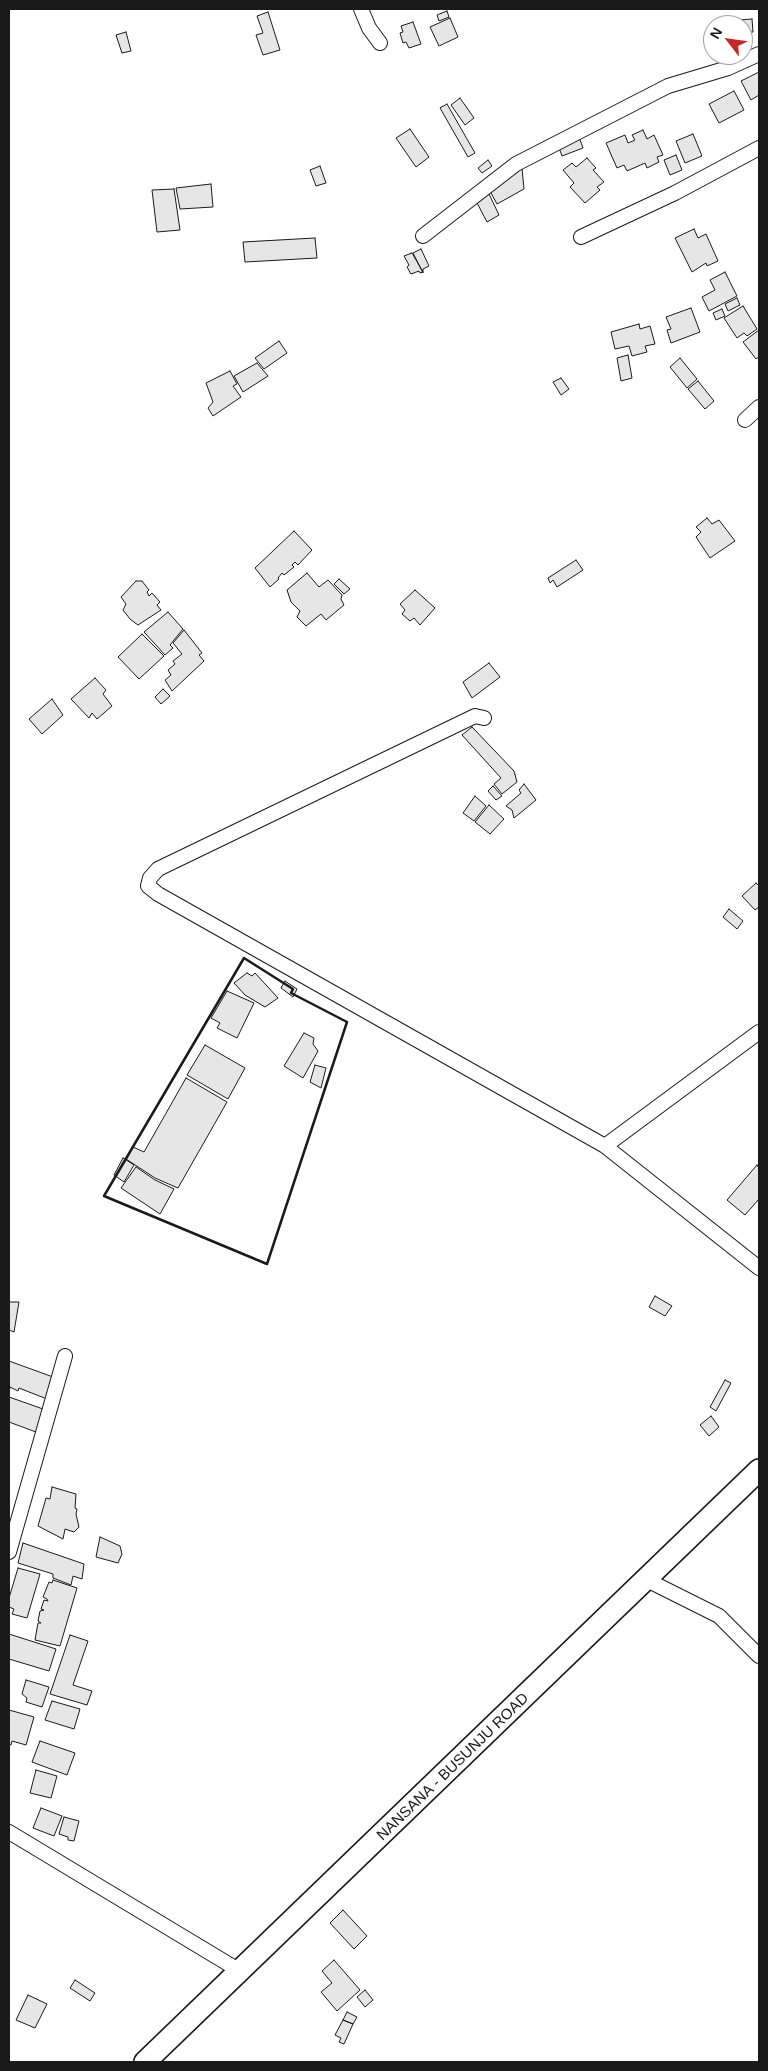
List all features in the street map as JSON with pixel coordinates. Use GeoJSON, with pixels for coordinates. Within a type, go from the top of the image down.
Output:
{"type":"FeatureCollection","features":[{"type":"Feature","properties":{"kind":"main road","name":"NANSANA - BUSUNJU ROAD"},"geometry":{"type":"LineString","coordinates":[[146,2062],[759,1470]]}},
{"type":"Feature","properties":{"kind":"street"},"geometry":{"type":"LineString","coordinates":[[361,9],[369,28],[380,43]]}},
{"type":"Feature","properties":{"kind":"street"},"geometry":{"type":"LineString","coordinates":[[424,236],[516,164],[668,86],[728,68],[759,54]]}},
{"type":"Feature","properties":{"kind":"street"},"geometry":{"type":"LineString","coordinates":[[581,238],[675,194],[759,148]]}},
{"type":"Feature","properties":{"kind":"street"},"geometry":{"type":"LineString","coordinates":[[745,420],[759,407]]}},
{"type":"Feature","properties":{"kind":"street"},"geometry":{"type":"LineString","coordinates":[[484,718],[475,716],[158,869],[150,878],[148,886],[158,894],[605,1146],[759,1268]]}},
{"type":"Feature","properties":{"kind":"street"},"geometry":{"type":"LineString","coordinates":[[605,1146],[759,1032]]}},
{"type":"Feature","properties":{"kind":"street"},"geometry":{"type":"LineString","coordinates":[[9,1552],[65,1356]]}},
{"type":"Feature","properties":{"kind":"street"},"geometry":{"type":"LineString","coordinates":[[647,1580],[719,1616],[759,1656]]}},
{"type":"Feature","properties":{"kind":"street"},"geometry":{"type":"LineString","coordinates":[[9,1832],[240,1971]]}},
{"type":"Feature","properties":{"kind":"building"},"geometry":{"type":"Polygon","coordinates":[[[447,11],[449,17],[439,21],[437,15],[447,11]]]}},
{"type":"Feature","properties":{"kind":"building"},"geometry":{"type":"Polygon","coordinates":[[[268,12],[280,50],[263,55],[256,35],[263,33],[257,16],[268,12]]]}},
{"type":"Feature","properties":{"kind":"building"},"geometry":{"type":"Polygon","coordinates":[[[450,18],[458,37],[439,46],[430,27],[450,18]]]}},
{"type":"Feature","properties":{"kind":"building"},"geometry":{"type":"Polygon","coordinates":[[[413,22],[421,44],[409,48],[406,42],[403,43],[400,33],[403,32],[401,26],[413,22]]]}},
{"type":"Feature","properties":{"kind":"building"},"geometry":{"type":"Polygon","coordinates":[[[126,32],[131,51],[122,53],[116,35],[126,32]]]}},
{"type":"Feature","properties":{"kind":"building"},"geometry":{"type":"Polygon","coordinates":[[[759,72],[759,95],[751,100],[741,81],[759,72]]]}},
{"type":"Feature","properties":{"kind":"building"},"geometry":{"type":"Polygon","coordinates":[[[734,91],[744,110],[719,123],[709,104],[734,91]]]}},
{"type":"Feature","properties":{"kind":"building"},"geometry":{"type":"Polygon","coordinates":[[[460,98],[474,118],[465,125],[451,105],[460,98]]]}},
{"type":"Feature","properties":{"kind":"building"},"geometry":{"type":"Polygon","coordinates":[[[447,104],[475,153],[468,157],[440,108],[447,104]]]}},
{"type":"Feature","properties":{"kind":"building"},"geometry":{"type":"Polygon","coordinates":[[[410,129],[429,157],[416,167],[396,138],[410,129]]]}},
{"type":"Feature","properties":{"kind":"building"},"geometry":{"type":"Polygon","coordinates":[[[643,130],[647,139],[654,135],[663,155],[657,157],[659,162],[647,168],[645,163],[627,171],[624,165],[617,168],[606,143],[625,135],[628,143],[635,140],[632,135],[643,130]]]}},
{"type":"Feature","properties":{"kind":"building"},"geometry":{"type":"Polygon","coordinates":[[[693,134],[702,156],[685,163],[676,141],[693,134]]]}},
{"type":"Feature","properties":{"kind":"building"},"geometry":{"type":"Polygon","coordinates":[[[579,137],[583,148],[562,156],[558,145],[579,137]]]}},
{"type":"Feature","properties":{"kind":"building"},"geometry":{"type":"Polygon","coordinates":[[[676,155],[682,170],[670,175],[664,160],[676,155]]]}},
{"type":"Feature","properties":{"kind":"building"},"geometry":{"type":"Polygon","coordinates":[[[587,158],[596,168],[593,170],[604,182],[597,187],[600,190],[585,203],[570,187],[574,183],[563,170],[572,163],[576,167],[587,158]]]}},
{"type":"Feature","properties":{"kind":"building"},"geometry":{"type":"Polygon","coordinates":[[[488,160],[492,166],[482,173],[478,168],[488,160]]]}},
{"type":"Feature","properties":{"kind":"building"},"geometry":{"type":"Polygon","coordinates":[[[320,166],[326,183],[316,186],[310,170],[320,166]]]}},
{"type":"Feature","properties":{"kind":"building"},"geometry":{"type":"Polygon","coordinates":[[[522,168],[524,189],[497,204],[490,191],[498,186],[496,182],[522,168]]]}},
{"type":"Feature","properties":{"kind":"building"},"geometry":{"type":"Polygon","coordinates":[[[211,184],[213,207],[180,209],[176,188],[211,184]]]}},
{"type":"Feature","properties":{"kind":"building"},"geometry":{"type":"Polygon","coordinates":[[[174,189],[180,230],[157,232],[152,190],[174,189]]]}},
{"type":"Feature","properties":{"kind":"building"},"geometry":{"type":"Polygon","coordinates":[[[489,194],[499,215],[487,222],[475,199],[489,194]]]}},
{"type":"Feature","properties":{"kind":"building"},"geometry":{"type":"Polygon","coordinates":[[[694,229],[698,238],[706,234],[718,261],[707,266],[706,263],[692,272],[675,238],[694,229]]]}},
{"type":"Feature","properties":{"kind":"building"},"geometry":{"type":"Polygon","coordinates":[[[315,238],[317,258],[245,262],[243,242],[315,238]]]}},
{"type":"Feature","properties":{"kind":"building"},"geometry":{"type":"Polygon","coordinates":[[[421,249],[429,266],[423,269],[423,273],[413,253],[421,249]]]}},
{"type":"Feature","properties":{"kind":"building"},"geometry":{"type":"Polygon","coordinates":[[[412,253],[423,272],[420,273],[419,271],[411,274],[404,256],[412,253]]]}},
{"type":"Feature","properties":{"kind":"building"},"geometry":{"type":"Polygon","coordinates":[[[725,272],[737,296],[709,311],[702,297],[715,290],[710,280],[725,272]]]}},
{"type":"Feature","properties":{"kind":"building"},"geometry":{"type":"Polygon","coordinates":[[[737,298],[740,305],[728,311],[725,304],[737,298]]]}},
{"type":"Feature","properties":{"kind":"building"},"geometry":{"type":"Polygon","coordinates":[[[743,306],[757,329],[747,336],[744,333],[737,338],[724,318],[743,306]]]}},
{"type":"Feature","properties":{"kind":"building"},"geometry":{"type":"Polygon","coordinates":[[[691,308],[700,332],[671,343],[667,330],[671,329],[666,317],[691,308]]]}},
{"type":"Feature","properties":{"kind":"building"},"geometry":{"type":"Polygon","coordinates":[[[722,309],[725,316],[716,320],[713,313],[722,309]]]}},
{"type":"Feature","properties":{"kind":"building"},"geometry":{"type":"Polygon","coordinates":[[[639,324],[640,329],[650,326],[655,344],[645,346],[647,352],[632,356],[629,346],[615,349],[611,332],[639,324]]]}},
{"type":"Feature","properties":{"kind":"building"},"geometry":{"type":"Polygon","coordinates":[[[759,330],[759,357],[756,359],[743,342],[759,330]]]}},
{"type":"Feature","properties":{"kind":"building"},"geometry":{"type":"Polygon","coordinates":[[[279,341],[287,353],[264,369],[255,358],[279,341]]]}},
{"type":"Feature","properties":{"kind":"building"},"geometry":{"type":"Polygon","coordinates":[[[628,355],[632,378],[621,381],[617,358],[628,355]]]}},
{"type":"Feature","properties":{"kind":"building"},"geometry":{"type":"Polygon","coordinates":[[[680,358],[697,379],[687,388],[670,367],[680,358]]]}},
{"type":"Feature","properties":{"kind":"building"},"geometry":{"type":"Polygon","coordinates":[[[257,363],[268,376],[243,392],[234,376],[257,363]]]}},
{"type":"Feature","properties":{"kind":"building"},"geometry":{"type":"Polygon","coordinates":[[[230,371],[237,384],[233,386],[241,397],[213,416],[208,408],[213,402],[206,383],[230,371]]]}},
{"type":"Feature","properties":{"kind":"building"},"geometry":{"type":"Polygon","coordinates":[[[561,378],[569,389],[561,395],[553,382],[561,378]]]}},
{"type":"Feature","properties":{"kind":"building"},"geometry":{"type":"Polygon","coordinates":[[[698,381],[714,401],[705,409],[688,389],[698,381]]]}},
{"type":"Feature","properties":{"kind":"building"},"geometry":{"type":"Polygon","coordinates":[[[707,518],[712,524],[719,520],[735,541],[710,558],[696,537],[701,532],[696,527],[707,518]]]}},
{"type":"Feature","properties":{"kind":"building"},"geometry":{"type":"Polygon","coordinates":[[[294,531],[312,550],[298,565],[295,562],[292,565],[294,567],[284,575],[282,573],[279,579],[270,587],[255,568],[294,531]]]}},
{"type":"Feature","properties":{"kind":"building"},"geometry":{"type":"Polygon","coordinates":[[[576,560],[583,570],[557,587],[553,580],[550,583],[548,578],[576,560]]]}},
{"type":"Feature","properties":{"kind":"building"},"geometry":{"type":"Polygon","coordinates":[[[307,573],[319,587],[328,580],[342,595],[341,599],[344,605],[326,620],[321,614],[306,626],[297,617],[300,611],[291,602],[287,590],[307,573]]]}},
{"type":"Feature","properties":{"kind":"building"},"geometry":{"type":"Polygon","coordinates":[[[339,579],[350,589],[344,594],[334,584],[339,579]]]}},
{"type":"Feature","properties":{"kind":"building"},"geometry":{"type":"Polygon","coordinates":[[[136,581],[142,581],[149,590],[147,592],[149,596],[152,593],[160,602],[157,605],[161,610],[138,625],[123,610],[126,604],[121,597],[136,581]]]}},
{"type":"Feature","properties":{"kind":"building"},"geometry":{"type":"Polygon","coordinates":[[[415,590],[435,608],[420,625],[414,618],[410,621],[402,614],[405,610],[400,604],[415,590]]]}},
{"type":"Feature","properties":{"kind":"building"},"geometry":{"type":"Polygon","coordinates":[[[168,612],[183,629],[170,645],[173,648],[165,655],[144,632],[168,612]]]}},
{"type":"Feature","properties":{"kind":"building"},"geometry":{"type":"Polygon","coordinates":[[[184,630],[202,653],[199,655],[204,661],[172,691],[165,680],[171,675],[168,670],[175,664],[173,661],[182,654],[173,643],[184,630]]]}},
{"type":"Feature","properties":{"kind":"building"},"geometry":{"type":"Polygon","coordinates":[[[142,634],[164,656],[139,679],[118,657],[142,634]]]}},
{"type":"Feature","properties":{"kind":"building"},"geometry":{"type":"Polygon","coordinates":[[[489,663],[500,677],[472,698],[463,682],[489,663]]]}},
{"type":"Feature","properties":{"kind":"building"},"geometry":{"type":"Polygon","coordinates":[[[95,678],[106,690],[103,694],[112,706],[97,719],[92,713],[89,718],[71,699],[95,678]]]}},
{"type":"Feature","properties":{"kind":"building"},"geometry":{"type":"Polygon","coordinates":[[[163,689],[170,696],[161,704],[155,697],[163,689]]]}},
{"type":"Feature","properties":{"kind":"building"},"geometry":{"type":"Polygon","coordinates":[[[52,699],[63,715],[42,734],[29,719],[52,699]]]}},
{"type":"Feature","properties":{"kind":"building"},"geometry":{"type":"Polygon","coordinates":[[[472,727],[514,771],[517,782],[502,794],[494,784],[501,778],[462,735],[472,727]]]}},
{"type":"Feature","properties":{"kind":"building"},"geometry":{"type":"Polygon","coordinates":[[[524,784],[536,800],[514,818],[512,810],[506,806],[521,793],[519,790],[524,784]]]}},
{"type":"Feature","properties":{"kind":"building"},"geometry":{"type":"Polygon","coordinates":[[[493,786],[502,796],[496,800],[488,791],[493,786]]]}},
{"type":"Feature","properties":{"kind":"building"},"geometry":{"type":"Polygon","coordinates":[[[475,796],[486,806],[474,821],[463,813],[475,796]]]}},
{"type":"Feature","properties":{"kind":"building"},"geometry":{"type":"Polygon","coordinates":[[[489,805],[504,819],[490,834],[475,822],[489,805]]]}},
{"type":"Feature","properties":{"kind":"building"},"geometry":{"type":"Polygon","coordinates":[[[756,883],[759,886],[759,907],[755,910],[742,896],[756,883]]]}},
{"type":"Feature","properties":{"kind":"building"},"geometry":{"type":"Polygon","coordinates":[[[729,909],[743,921],[737,929],[723,917],[729,909]]]}},
{"type":"Feature","properties":{"kind":"building"},"geometry":{"type":"Polygon","coordinates":[[[247,973],[252,976],[255,973],[278,998],[265,1007],[245,995],[234,983],[247,973]]]}},
{"type":"Feature","properties":{"kind":"building"},"geometry":{"type":"Polygon","coordinates":[[[285,981],[297,989],[293,997],[281,988],[285,981]]]}},
{"type":"Feature","properties":{"kind":"building"},"geometry":{"type":"Polygon","coordinates":[[[227,991],[254,1003],[237,1038],[217,1028],[220,1023],[211,1018],[227,991]]]}},
{"type":"Feature","properties":{"kind":"building"},"geometry":{"type":"Polygon","coordinates":[[[304,1033],[314,1038],[313,1044],[318,1051],[303,1078],[284,1066],[304,1033]]]}},
{"type":"Feature","properties":{"kind":"building"},"geometry":{"type":"Polygon","coordinates":[[[205,1045],[245,1068],[228,1099],[187,1075],[205,1045]]]}},
{"type":"Feature","properties":{"kind":"building"},"geometry":{"type":"Polygon","coordinates":[[[315,1065],[326,1068],[321,1088],[310,1082],[315,1065]]]}},
{"type":"Feature","properties":{"kind":"building"},"geometry":{"type":"Polygon","coordinates":[[[186,1078],[227,1102],[178,1188],[155,1178],[126,1159],[133,1147],[144,1152],[186,1078]]]}},
{"type":"Feature","properties":{"kind":"building"},"geometry":{"type":"Polygon","coordinates":[[[123,1158],[134,1165],[124,1182],[114,1175],[123,1158]]]}},
{"type":"Feature","properties":{"kind":"building"},"geometry":{"type":"Polygon","coordinates":[[[757,1165],[759,1168],[759,1199],[745,1215],[727,1200],[757,1165]]]}},
{"type":"Feature","properties":{"kind":"building"},"geometry":{"type":"Polygon","coordinates":[[[136,1167],[155,1180],[174,1189],[160,1214],[121,1188],[136,1167]]]}},
{"type":"Feature","properties":{"kind":"building"},"geometry":{"type":"Polygon","coordinates":[[[655,1296],[672,1306],[665,1316],[649,1307],[655,1296]]]}},
{"type":"Feature","properties":{"kind":"building"},"geometry":{"type":"Polygon","coordinates":[[[9,1302],[19,1302],[14,1332],[9,1330],[9,1302]]]}},
{"type":"Feature","properties":{"kind":"building"},"geometry":{"type":"Polygon","coordinates":[[[9,1361],[53,1377],[47,1399],[19,1388],[18,1391],[10,1387],[9,1393],[9,1361]]]}},
{"type":"Feature","properties":{"kind":"building"},"geometry":{"type":"Polygon","coordinates":[[[725,1380],[731,1383],[716,1411],[710,1407],[725,1380]]]}},
{"type":"Feature","properties":{"kind":"building"},"geometry":{"type":"Polygon","coordinates":[[[9,1397],[43,1409],[36,1432],[9,1422],[9,1397]]]}},
{"type":"Feature","properties":{"kind":"building"},"geometry":{"type":"Polygon","coordinates":[[[711,1416],[719,1427],[709,1436],[700,1425],[711,1416]]]}},
{"type":"Feature","properties":{"kind":"building"},"geometry":{"type":"Polygon","coordinates":[[[52,1487],[76,1494],[75,1508],[77,1509],[76,1514],[79,1527],[74,1532],[65,1529],[63,1539],[38,1526],[46,1498],[50,1499],[52,1487]]]}},
{"type":"Feature","properties":{"kind":"building"},"geometry":{"type":"Polygon","coordinates":[[[100,1537],[120,1546],[122,1554],[118,1563],[96,1557],[100,1537]]]}},
{"type":"Feature","properties":{"kind":"building"},"geometry":{"type":"Polygon","coordinates":[[[23,1543],[84,1564],[82,1579],[73,1576],[71,1585],[53,1578],[53,1574],[18,1563],[23,1543]]]}},
{"type":"Feature","properties":{"kind":"building"},"geometry":{"type":"Polygon","coordinates":[[[18,1568],[40,1574],[27,1618],[12,1614],[14,1609],[9,1607],[9,1598],[18,1568]]]}},
{"type":"Feature","properties":{"kind":"building"},"geometry":{"type":"Polygon","coordinates":[[[53,1580],[77,1588],[60,1646],[35,1640],[38,1623],[41,1623],[38,1621],[40,1611],[44,1610],[41,1609],[44,1600],[48,1601],[43,1597],[49,1582],[52,1583],[53,1580]]]}},
{"type":"Feature","properties":{"kind":"building"},"geometry":{"type":"Polygon","coordinates":[[[9,1634],[56,1649],[49,1671],[9,1659],[9,1634]]]}},
{"type":"Feature","properties":{"kind":"building"},"geometry":{"type":"Polygon","coordinates":[[[70,1635],[88,1641],[73,1685],[92,1691],[87,1705],[50,1694],[70,1635]]]}},
{"type":"Feature","properties":{"kind":"building"},"geometry":{"type":"Polygon","coordinates":[[[26,1680],[49,1687],[42,1707],[26,1702],[27,1698],[22,1694],[26,1680]]]}},
{"type":"Feature","properties":{"kind":"building"},"geometry":{"type":"Polygon","coordinates":[[[52,1701],[80,1709],[74,1729],[45,1720],[52,1701]]]}},
{"type":"Feature","properties":{"kind":"building"},"geometry":{"type":"Polygon","coordinates":[[[9,1710],[34,1717],[26,1745],[12,1741],[11,1745],[9,1744],[9,1710]]]}},
{"type":"Feature","properties":{"kind":"building"},"geometry":{"type":"Polygon","coordinates":[[[40,1741],[75,1753],[67,1775],[32,1762],[40,1741]]]}},
{"type":"Feature","properties":{"kind":"building"},"geometry":{"type":"Polygon","coordinates":[[[36,1770],[57,1776],[51,1798],[30,1793],[36,1770]]]}},
{"type":"Feature","properties":{"kind":"building"},"geometry":{"type":"Polygon","coordinates":[[[41,1808],[62,1816],[54,1836],[33,1828],[41,1808]]]}},
{"type":"Feature","properties":{"kind":"building"},"geometry":{"type":"Polygon","coordinates":[[[64,1817],[79,1821],[74,1841],[68,1840],[68,1837],[59,1834],[64,1817]]]}},
{"type":"Feature","properties":{"kind":"building"},"geometry":{"type":"Polygon","coordinates":[[[343,1910],[367,1936],[354,1949],[330,1923],[343,1910]]]}},
{"type":"Feature","properties":{"kind":"building"},"geometry":{"type":"Polygon","coordinates":[[[334,1960],[360,1990],[337,2011],[321,1992],[332,1983],[322,1971],[334,1960]]]}},
{"type":"Feature","properties":{"kind":"building"},"geometry":{"type":"Polygon","coordinates":[[[75,1980],[95,1993],[90,2001],[70,1988],[75,1980]]]}},
{"type":"Feature","properties":{"kind":"building"},"geometry":{"type":"Polygon","coordinates":[[[365,1990],[373,2000],[365,2007],[357,1997],[365,1990]]]}},
{"type":"Feature","properties":{"kind":"building"},"geometry":{"type":"Polygon","coordinates":[[[28,1995],[47,2004],[35,2028],[16,2020],[28,1995]]]}},
{"type":"Feature","properties":{"kind":"building"},"geometry":{"type":"Polygon","coordinates":[[[347,2012],[357,2017],[353,2024],[343,2020],[347,2012]]]}},
{"type":"Feature","properties":{"kind":"building"},"geometry":{"type":"Polygon","coordinates":[[[343,2020],[353,2024],[344,2044],[339,2042],[341,2038],[335,2035],[343,2020]]]}},
{"type":"Feature","properties":{"kind":"wall"},"geometry":{"type":"LineString","coordinates":[[244,958],[293,989],[291,993],[347,1022],[267,1264],[104,1196],[244,958]]}}]}
